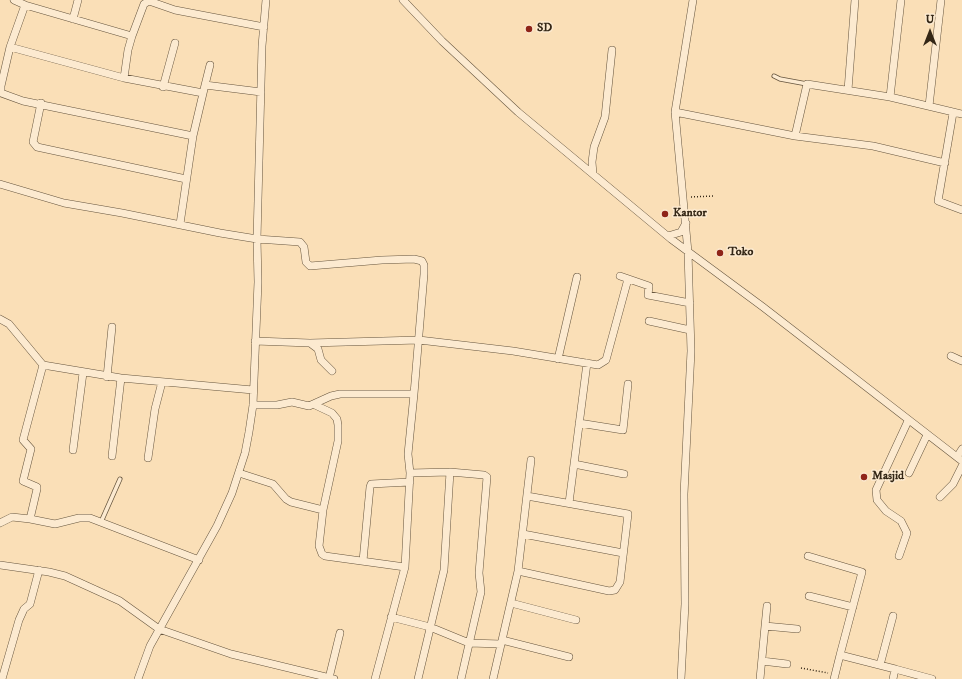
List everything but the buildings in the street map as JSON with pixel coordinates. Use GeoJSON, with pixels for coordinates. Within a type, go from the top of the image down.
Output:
{"type":"FeatureCollection","features":[{"type":"Feature","properties":{"kind":"street"},"geometry":{"type":"LineString","coordinates":[[14,0],[132,36]]}},
{"type":"Feature","properties":{"kind":"street"},"geometry":{"type":"LineString","coordinates":[[73,19],[78,0]]}},
{"type":"Feature","properties":{"kind":"street"},"geometry":{"type":"LineString","coordinates":[[138,679],[150,646],[199,560],[220,519],[245,453],[253,405],[258,282],[257,239],[266,0]]}},
{"type":"Feature","properties":{"kind":"street"},"geometry":{"type":"LineString","coordinates":[[403,0],[442,41],[518,112],[668,236],[763,306],[959,459],[962,449]]}},
{"type":"Feature","properties":{"kind":"street"},"geometry":{"type":"LineString","coordinates":[[681,679],[685,604],[684,494],[691,351],[686,221],[675,112],[693,0]]}},
{"type":"Feature","properties":{"kind":"street"},"geometry":{"type":"LineString","coordinates":[[848,90],[855,0]]}},
{"type":"Feature","properties":{"kind":"street"},"geometry":{"type":"LineString","coordinates":[[890,97],[901,0]]}},
{"type":"Feature","properties":{"kind":"street"},"geometry":{"type":"LineString","coordinates":[[929,106],[941,0]]}},
{"type":"Feature","properties":{"kind":"street"},"geometry":{"type":"LineString","coordinates":[[124,78],[128,50],[132,36],[144,4],[149,1],[175,10],[264,27]]}},
{"type":"Feature","properties":{"kind":"street"},"geometry":{"type":"LineString","coordinates":[[29,4],[10,48],[0,92],[10,98],[41,103],[193,136]]}},
{"type":"Feature","properties":{"kind":"street"},"geometry":{"type":"LineString","coordinates":[[163,87],[175,43]]}},
{"type":"Feature","properties":{"kind":"street"},"geometry":{"type":"LineString","coordinates":[[10,48],[124,78],[163,87],[203,93]]}},
{"type":"Feature","properties":{"kind":"street"},"geometry":{"type":"LineString","coordinates":[[593,174],[592,162],[594,147],[605,116],[612,50]]}},
{"type":"Feature","properties":{"kind":"street"},"geometry":{"type":"LineString","coordinates":[[180,224],[193,136],[210,65]]}},
{"type":"Feature","properties":{"kind":"street"},"geometry":{"type":"LineString","coordinates":[[795,136],[807,84],[890,97],[962,114]]}},
{"type":"Feature","properties":{"kind":"street"},"geometry":{"type":"LineString","coordinates":[[205,85],[262,92]]}},
{"type":"Feature","properties":{"kind":"street"},"geometry":{"type":"LineString","coordinates":[[41,103],[33,142],[37,147],[186,179]]}},
{"type":"Feature","properties":{"kind":"street"},"geometry":{"type":"LineString","coordinates":[[675,112],[795,136],[873,146],[945,163]]}},
{"type":"Feature","properties":{"kind":"street"},"geometry":{"type":"LineString","coordinates":[[953,113],[938,201],[962,210]]}},
{"type":"Feature","properties":{"kind":"street"},"geometry":{"type":"LineString","coordinates":[[0,184],[64,203],[180,224],[220,233],[257,239],[293,241],[303,244],[306,262],[310,266],[382,260],[414,259],[422,261],[424,265],[424,274],[408,454],[410,482],[405,566],[375,679]]}},
{"type":"Feature","properties":{"kind":"street"},"geometry":{"type":"LineString","coordinates":[[668,236],[681,232],[686,221]]}},
{"type":"Feature","properties":{"kind":"street"},"geometry":{"type":"LineString","coordinates":[[620,276],[649,286],[648,295],[690,303]]}},
{"type":"Feature","properties":{"kind":"street"},"geometry":{"type":"LineString","coordinates":[[558,358],[577,277]]}},
{"type":"Feature","properties":{"kind":"street"},"geometry":{"type":"LineString","coordinates":[[255,342],[419,340],[512,351],[598,365],[606,360],[628,279]]}},
{"type":"Feature","properties":{"kind":"street"},"geometry":{"type":"LineString","coordinates":[[0,319],[9,324],[43,366],[121,378],[253,390]]}},
{"type":"Feature","properties":{"kind":"street"},"geometry":{"type":"LineString","coordinates":[[649,321],[690,330]]}},
{"type":"Feature","properties":{"kind":"street"},"geometry":{"type":"LineString","coordinates":[[107,376],[112,327]]}},
{"type":"Feature","properties":{"kind":"street"},"geometry":{"type":"LineString","coordinates":[[310,342],[318,349],[320,360],[332,371]]}},
{"type":"Feature","properties":{"kind":"street"},"geometry":{"type":"LineString","coordinates":[[951,356],[962,361]]}},
{"type":"Feature","properties":{"kind":"street"},"geometry":{"type":"LineString","coordinates":[[569,504],[587,363]]}},
{"type":"Feature","properties":{"kind":"street"},"geometry":{"type":"LineString","coordinates":[[30,519],[37,487],[23,481],[31,449],[23,440],[43,366]]}},
{"type":"Feature","properties":{"kind":"street"},"geometry":{"type":"LineString","coordinates":[[73,450],[82,373]]}},
{"type":"Feature","properties":{"kind":"street"},"geometry":{"type":"LineString","coordinates":[[112,456],[121,378]]}},
{"type":"Feature","properties":{"kind":"street"},"geometry":{"type":"LineString","coordinates":[[148,458],[153,420],[162,382]]}},
{"type":"Feature","properties":{"kind":"street"},"geometry":{"type":"LineString","coordinates":[[579,423],[623,430],[628,384]]}},
{"type":"Feature","properties":{"kind":"street"},"geometry":{"type":"LineString","coordinates":[[253,405],[277,405],[292,402],[309,406],[315,405],[331,396],[340,394],[414,394]]}},
{"type":"Feature","properties":{"kind":"street"},"geometry":{"type":"LineString","coordinates":[[315,405],[332,413],[337,419],[338,425],[338,441],[323,510],[319,546],[322,554],[325,556],[405,566]]}},
{"type":"Feature","properties":{"kind":"street"},"geometry":{"type":"LineString","coordinates":[[899,556],[907,533],[901,521],[886,511],[877,500],[876,490],[908,420]]}},
{"type":"Feature","properties":{"kind":"street"},"geometry":{"type":"LineString","coordinates":[[909,472],[927,435]]}},
{"type":"Feature","properties":{"kind":"street"},"geometry":{"type":"LineString","coordinates":[[497,678],[502,642],[518,571],[531,460]]}},
{"type":"Feature","properties":{"kind":"street"},"geometry":{"type":"LineString","coordinates":[[574,464],[624,474]]}},
{"type":"Feature","properties":{"kind":"street"},"geometry":{"type":"LineString","coordinates":[[940,498],[953,484],[962,466]]}},
{"type":"Feature","properties":{"kind":"street"},"geometry":{"type":"LineString","coordinates":[[239,472],[273,484],[286,499],[291,502],[323,510]]}},
{"type":"Feature","properties":{"kind":"street"},"geometry":{"type":"LineString","coordinates":[[410,472],[450,472],[484,475],[486,477],[479,573],[481,592],[460,679]]}},
{"type":"Feature","properties":{"kind":"street"},"geometry":{"type":"LineString","coordinates":[[418,679],[444,570],[450,472]]}},
{"type":"Feature","properties":{"kind":"street"},"geometry":{"type":"LineString","coordinates":[[363,561],[370,487],[372,484],[410,482]]}},
{"type":"Feature","properties":{"kind":"street"},"geometry":{"type":"LineString","coordinates":[[518,571],[609,592],[618,588],[620,582],[628,514],[527,496]]}},
{"type":"Feature","properties":{"kind":"street"},"geometry":{"type":"LineString","coordinates":[[0,523],[12,517],[55,524],[85,518],[101,522],[199,560]]}},
{"type":"Feature","properties":{"kind":"street"},"geometry":{"type":"LineString","coordinates":[[523,534],[623,553]]}},
{"type":"Feature","properties":{"kind":"street"},"geometry":{"type":"LineString","coordinates":[[808,556],[862,572],[835,676]]}},
{"type":"Feature","properties":{"kind":"street"},"geometry":{"type":"LineString","coordinates":[[0,565],[39,570],[65,576],[120,601],[159,629],[231,654],[332,678],[340,633]]}},
{"type":"Feature","properties":{"kind":"street"},"geometry":{"type":"LineString","coordinates":[[2,679],[19,620],[24,609],[30,604],[39,570]]}},
{"type":"Feature","properties":{"kind":"street"},"geometry":{"type":"LineString","coordinates":[[809,596],[853,607]]}},
{"type":"Feature","properties":{"kind":"street"},"geometry":{"type":"LineString","coordinates":[[511,603],[574,622]]}},
{"type":"Feature","properties":{"kind":"street"},"geometry":{"type":"LineString","coordinates":[[760,679],[766,606]]}},
{"type":"Feature","properties":{"kind":"street"},"geometry":{"type":"LineString","coordinates":[[880,665],[893,616]]}},
{"type":"Feature","properties":{"kind":"street"},"geometry":{"type":"LineString","coordinates":[[391,617],[430,627],[469,640],[502,642],[566,658]]}},
{"type":"Feature","properties":{"kind":"street"},"geometry":{"type":"LineString","coordinates":[[765,626],[797,629]]}},
{"type":"Feature","properties":{"kind":"street"},"geometry":{"type":"LineString","coordinates":[[159,629],[339,679]]}},
{"type":"Feature","properties":{"kind":"street"},"geometry":{"type":"LineString","coordinates":[[840,654],[932,679]]}},
{"type":"Feature","properties":{"kind":"street"},"geometry":{"type":"LineString","coordinates":[[762,662],[787,664]]}},
{"type":"Feature","properties":{"kind":"street"},"geometry":{"type":"LineString","coordinates":[[893,679],[895,669]]}},
{"type":"Feature","properties":{"kind":"lane"},"geometry":{"type":"LineString","coordinates":[[774,76],[780,79],[807,84]]}},
{"type":"Feature","properties":{"kind":"lane"},"geometry":{"type":"LineString","coordinates":[[101,522],[120,479]]}},
{"type":"Feature","properties":{"kind":"path"},"geometry":{"type":"LineString","coordinates":[[684,198],[714,196]]}},
{"type":"Feature","properties":{"kind":"path"},"geometry":{"type":"LineString","coordinates":[[801,668],[835,676]]}},
{"type":"Feature","properties":{"kind":"place","name":"SD"},"geometry":{"type":"Point","coordinates":[529,29]}},
{"type":"Feature","properties":{"kind":"place","name":"Kantor"},"geometry":{"type":"Point","coordinates":[665,214]}},
{"type":"Feature","properties":{"kind":"place","name":"Toko"},"geometry":{"type":"Point","coordinates":[720,253]}},
{"type":"Feature","properties":{"kind":"place","name":"Masjid"},"geometry":{"type":"Point","coordinates":[864,477]}}]}
